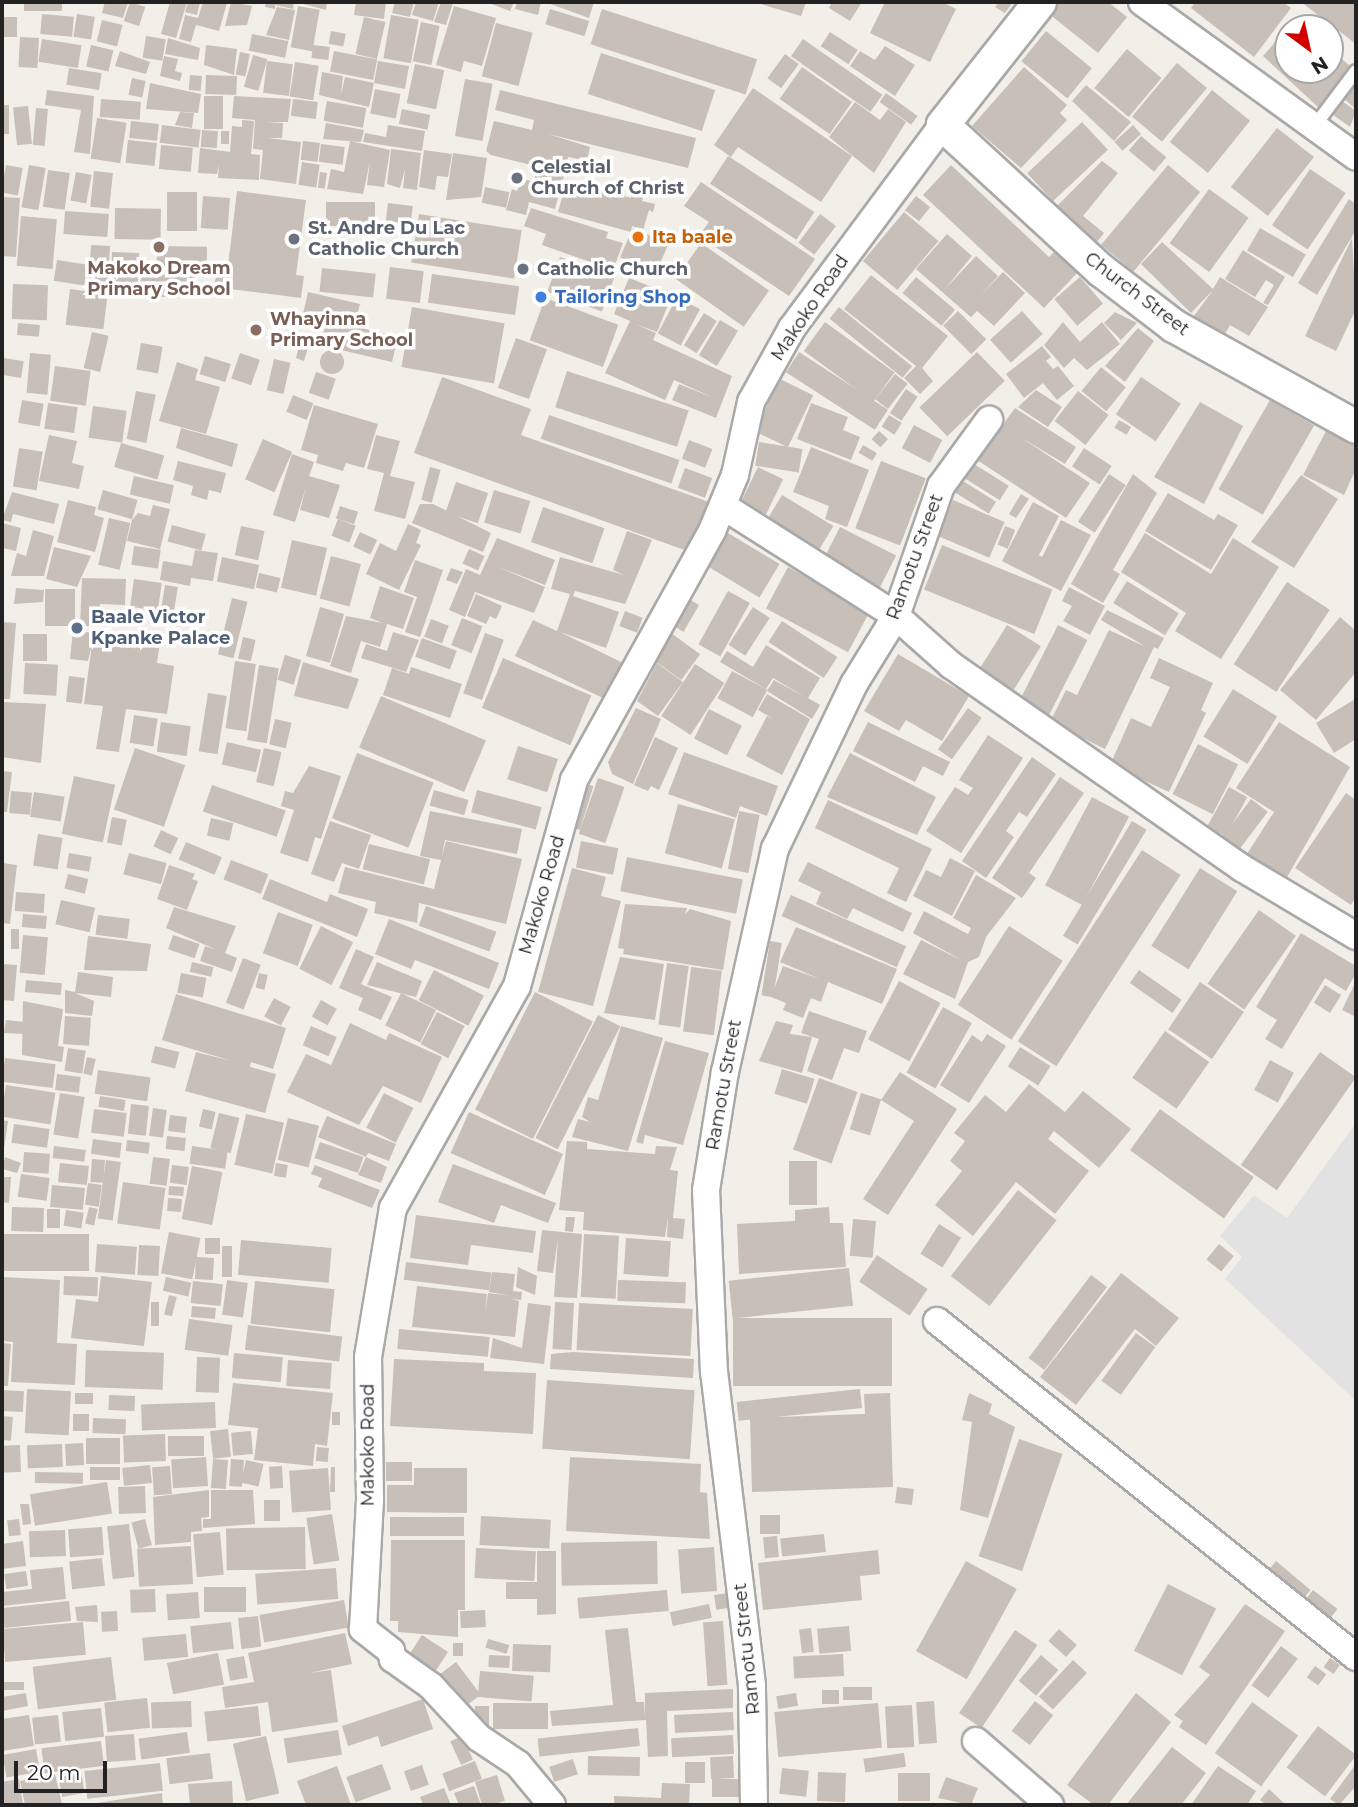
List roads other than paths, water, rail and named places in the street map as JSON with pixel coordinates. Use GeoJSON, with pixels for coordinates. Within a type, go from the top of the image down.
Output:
{"type":"FeatureCollection","features":[{"type":"Feature","properties":{"kind":"street","name":"Makoko Road"},"geometry":{"type":"LineString","coordinates":[[552,1805],[518,1764],[479,1738],[431,1686],[393,1659],[391,1651],[363,1629],[372,1316],[393,1208],[517,986],[574,780],[652,635],[691,575],[723,506],[751,402],[792,328],[943,125],[1040,2]]}},
{"type":"Feature","properties":{"kind":"street"},"geometry":{"type":"LineString","coordinates":[[1142,2],[1316,124],[1356,157]]}},
{"type":"Feature","properties":{"kind":"street","name":"Church Street"},"geometry":{"type":"LineString","coordinates":[[943,125],[1102,271],[1174,326],[1356,427]]}},
{"type":"Feature","properties":{"kind":"street","name":"Ramotu Street"},"geometry":{"type":"LineString","coordinates":[[754,1805],[752,1685],[714,1373],[706,1190],[749,947],[775,849],[848,695],[896,616],[941,486],[989,420]]}},
{"type":"Feature","properties":{"kind":"street"},"geometry":{"type":"LineString","coordinates":[[723,506],[896,616],[950,665],[1242,868],[1356,936]]}},
{"type":"Feature","properties":{"kind":"street"},"geometry":{"type":"LineString","coordinates":[[937,1321],[1351,1644]]}},
{"type":"Feature","properties":{"kind":"street"},"geometry":{"type":"LineString","coordinates":[[976,1741],[1050,1805]]}},
{"type":"Feature","properties":{"kind":"lane"},"geometry":{"type":"LineString","coordinates":[[1316,124],[1356,71]]}},
{"type":"Feature","properties":{"kind":"place","name":"Celestial Church of Christ"},"geometry":{"type":"Point","coordinates":[517,178]}},
{"type":"Feature","properties":{"kind":"place","name":"Ita baale"},"geometry":{"type":"Point","coordinates":[638,237]}},
{"type":"Feature","properties":{"kind":"place","name":"St. Andre Du Lac Catholic Church"},"geometry":{"type":"Point","coordinates":[294,239]}},
{"type":"Feature","properties":{"kind":"place","name":"Makoko Dream Primary School"},"geometry":{"type":"Point","coordinates":[159,247]}},
{"type":"Feature","properties":{"kind":"place","name":"Catholic Church"},"geometry":{"type":"Point","coordinates":[523,269]}},
{"type":"Feature","properties":{"kind":"place","name":"Tailoring Shop"},"geometry":{"type":"Point","coordinates":[541,297]}},
{"type":"Feature","properties":{"kind":"place","name":"Whayinna Primary School"},"geometry":{"type":"Point","coordinates":[256,330]}},
{"type":"Feature","properties":{"kind":"place","name":"Baale Victor Kpanke Palace"},"geometry":{"type":"Point","coordinates":[77,628]}}]}
